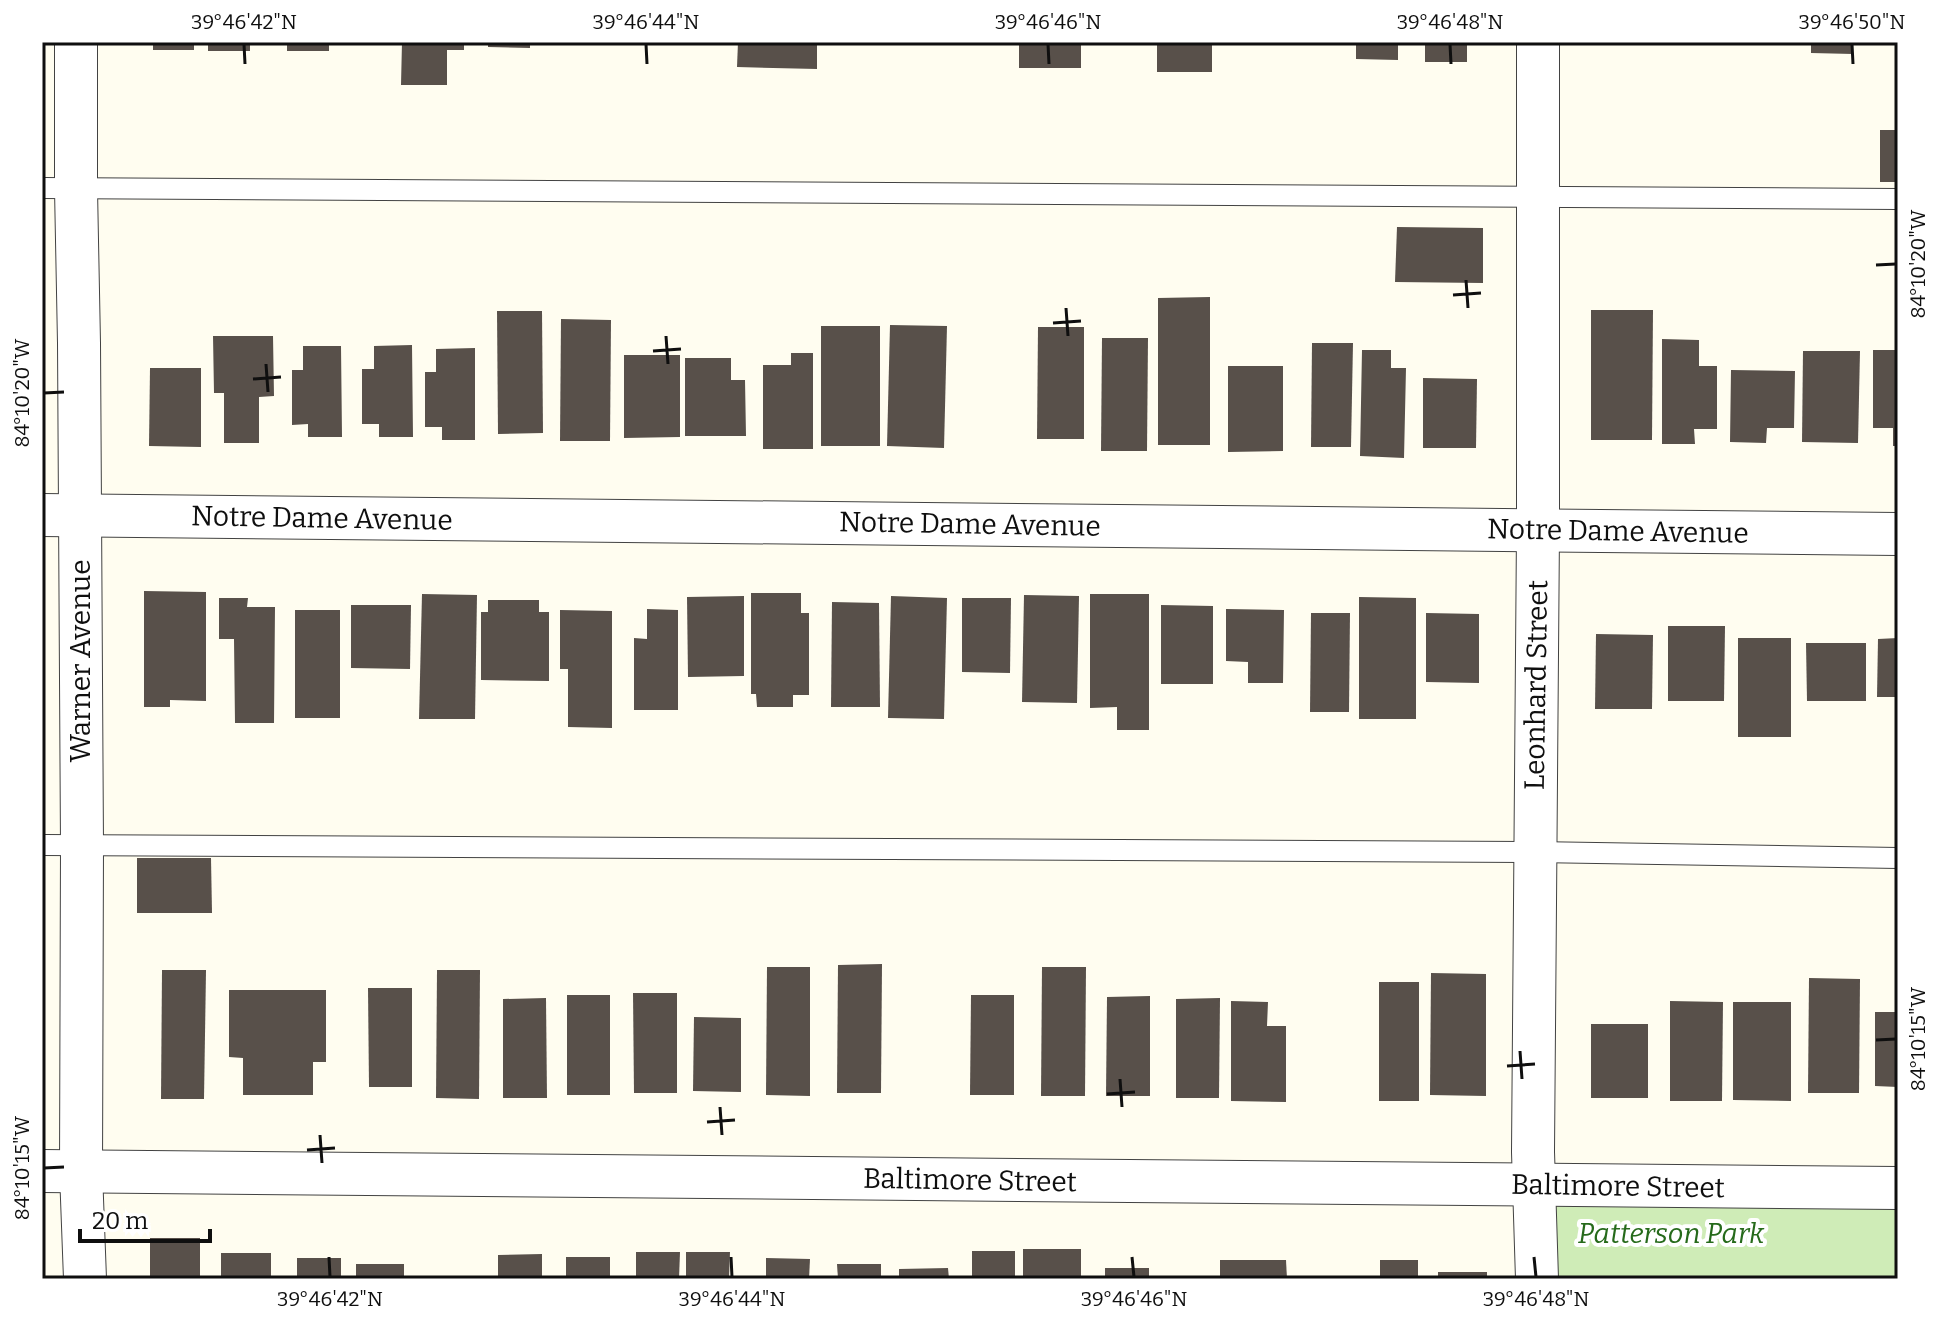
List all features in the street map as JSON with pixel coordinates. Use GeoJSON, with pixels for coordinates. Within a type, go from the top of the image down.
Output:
{"type":"FeatureCollection","features":[{"type":"Feature","properties":{"kind":"street","name":"Warner Avenue"},"geometry":{"type":"LineString","coordinates":[[76,42],[59,189],[79,343],[60,515],[62,1171],[85,1279]]}},
{"type":"Feature","properties":{"kind":"street","name":"Leonhard Street"},"geometry":{"type":"LineString","coordinates":[[1537,1279],[1533,1152],[1538,42]]}},
{"type":"Feature","properties":{"kind":"street","name":"Notre Dame Avenue"},"geometry":{"type":"LineString","coordinates":[[60,515],[1898,534]]}},
{"type":"Feature","properties":{"kind":"street","name":"Baltimore Street"},"geometry":{"type":"LineString","coordinates":[[62,1171],[1898,1188]]}},
{"type":"Feature","properties":{"kind":"lane"},"geometry":{"type":"LineString","coordinates":[[59,189],[1898,199]]}},
{"type":"Feature","properties":{"kind":"lane"},"geometry":{"type":"LineString","coordinates":[[62,846],[1535,852],[1898,858]]}},
{"type":"Feature","properties":{"kind":"green space","name":"Patterson Park"},"geometry":{"type":"Polygon","coordinates":[[[1534,1185],[1898,1188],[1898,1279],[1537,1279],[1534,1185]]]}},
{"type":"Feature","properties":{"kind":"building"},"geometry":{"type":"Polygon","coordinates":[[[153,42],[194,42],[194,50],[153,50],[153,42]]]}},
{"type":"Feature","properties":{"kind":"building"},"geometry":{"type":"Polygon","coordinates":[[[208,42],[250,42],[250,51],[208,51],[208,42]]]}},
{"type":"Feature","properties":{"kind":"building"},"geometry":{"type":"Polygon","coordinates":[[[287,42],[329,42],[329,51],[287,51],[287,42]]]}},
{"type":"Feature","properties":{"kind":"building"},"geometry":{"type":"Polygon","coordinates":[[[402,42],[464,42],[464,50],[447,50],[447,85],[401,85],[402,42]]]}},
{"type":"Feature","properties":{"kind":"building"},"geometry":{"type":"Polygon","coordinates":[[[488,42],[530,42],[530,48],[488,47],[488,42]]]}},
{"type":"Feature","properties":{"kind":"building"},"geometry":{"type":"Polygon","coordinates":[[[738,42],[817,42],[817,69],[737,67],[738,42]]]}},
{"type":"Feature","properties":{"kind":"building"},"geometry":{"type":"Polygon","coordinates":[[[1019,42],[1081,42],[1081,68],[1019,68],[1019,42]]]}},
{"type":"Feature","properties":{"kind":"building"},"geometry":{"type":"Polygon","coordinates":[[[1157,42],[1212,42],[1212,72],[1157,72],[1157,42]]]}},
{"type":"Feature","properties":{"kind":"building"},"geometry":{"type":"Polygon","coordinates":[[[1356,42],[1398,42],[1398,60],[1356,59],[1356,42]]]}},
{"type":"Feature","properties":{"kind":"building"},"geometry":{"type":"Polygon","coordinates":[[[1425,42],[1467,42],[1467,62],[1425,62],[1425,42]]]}},
{"type":"Feature","properties":{"kind":"building"},"geometry":{"type":"Polygon","coordinates":[[[1811,42],[1853,42],[1853,54],[1811,53],[1811,42]]]}},
{"type":"Feature","properties":{"kind":"building"},"geometry":{"type":"Polygon","coordinates":[[[1880,130],[1898,130],[1898,182],[1880,182],[1880,130]]]}},
{"type":"Feature","properties":{"kind":"building"},"geometry":{"type":"Polygon","coordinates":[[[1397,227],[1483,228],[1483,283],[1395,282],[1397,227]]]}},
{"type":"Feature","properties":{"kind":"building"},"geometry":{"type":"Polygon","coordinates":[[[1210,297],[1210,445],[1158,445],[1158,298],[1210,297]]]}},
{"type":"Feature","properties":{"kind":"building"},"geometry":{"type":"Polygon","coordinates":[[[1591,310],[1653,310],[1652,440],[1591,440],[1591,310]]]}},
{"type":"Feature","properties":{"kind":"building"},"geometry":{"type":"Polygon","coordinates":[[[497,311],[542,311],[543,433],[498,434],[497,311]]]}},
{"type":"Feature","properties":{"kind":"building"},"geometry":{"type":"Polygon","coordinates":[[[561,319],[611,320],[610,441],[560,441],[561,319]]]}},
{"type":"Feature","properties":{"kind":"building"},"geometry":{"type":"Polygon","coordinates":[[[890,325],[947,326],[944,448],[887,446],[890,325]]]}},
{"type":"Feature","properties":{"kind":"building"},"geometry":{"type":"Polygon","coordinates":[[[821,326],[880,326],[880,446],[821,446],[821,326]]]}},
{"type":"Feature","properties":{"kind":"building"},"geometry":{"type":"Polygon","coordinates":[[[1038,327],[1084,327],[1084,439],[1037,439],[1038,327]]]}},
{"type":"Feature","properties":{"kind":"building"},"geometry":{"type":"Polygon","coordinates":[[[213,336],[273,336],[274,396],[259,397],[259,443],[224,443],[224,393],[214,393],[213,336]]]}},
{"type":"Feature","properties":{"kind":"building"},"geometry":{"type":"Polygon","coordinates":[[[1102,338],[1148,338],[1147,451],[1101,451],[1102,338]]]}},
{"type":"Feature","properties":{"kind":"building"},"geometry":{"type":"Polygon","coordinates":[[[1662,339],[1699,340],[1699,366],[1717,366],[1717,429],[1694,429],[1695,444],[1662,444],[1662,339]]]}},
{"type":"Feature","properties":{"kind":"building"},"geometry":{"type":"Polygon","coordinates":[[[1312,343],[1353,343],[1351,447],[1311,447],[1312,343]]]}},
{"type":"Feature","properties":{"kind":"building"},"geometry":{"type":"Polygon","coordinates":[[[412,345],[413,437],[379,437],[379,424],[362,424],[362,369],[374,369],[374,346],[412,345]]]}},
{"type":"Feature","properties":{"kind":"building"},"geometry":{"type":"Polygon","coordinates":[[[303,346],[341,346],[342,437],[308,437],[308,424],[292,425],[292,370],[303,370],[303,346]]]}},
{"type":"Feature","properties":{"kind":"building"},"geometry":{"type":"Polygon","coordinates":[[[475,348],[475,440],[442,440],[442,427],[425,427],[425,372],[436,372],[436,349],[475,348]]]}},
{"type":"Feature","properties":{"kind":"building"},"geometry":{"type":"Polygon","coordinates":[[[1362,350],[1391,350],[1391,368],[1406,368],[1404,458],[1360,456],[1362,350]]]}},
{"type":"Feature","properties":{"kind":"building"},"geometry":{"type":"Polygon","coordinates":[[[1873,350],[1898,350],[1898,446],[1893,446],[1893,428],[1873,428],[1873,350]]]}},
{"type":"Feature","properties":{"kind":"building"},"geometry":{"type":"Polygon","coordinates":[[[1803,351],[1860,351],[1858,443],[1802,442],[1803,351]]]}},
{"type":"Feature","properties":{"kind":"building"},"geometry":{"type":"Polygon","coordinates":[[[791,353],[813,353],[813,449],[763,449],[763,365],[791,365],[791,353]]]}},
{"type":"Feature","properties":{"kind":"building"},"geometry":{"type":"Polygon","coordinates":[[[624,355],[680,355],[680,437],[624,438],[624,355]]]}},
{"type":"Feature","properties":{"kind":"building"},"geometry":{"type":"Polygon","coordinates":[[[685,358],[731,358],[731,380],[745,380],[746,436],[685,436],[685,358]]]}},
{"type":"Feature","properties":{"kind":"building"},"geometry":{"type":"Polygon","coordinates":[[[1228,366],[1283,366],[1283,451],[1228,452],[1228,366]]]}},
{"type":"Feature","properties":{"kind":"building"},"geometry":{"type":"Polygon","coordinates":[[[150,368],[201,368],[201,447],[149,446],[150,368]]]}},
{"type":"Feature","properties":{"kind":"building"},"geometry":{"type":"Polygon","coordinates":[[[1731,370],[1795,371],[1794,428],[1767,428],[1766,443],[1730,442],[1731,370]]]}},
{"type":"Feature","properties":{"kind":"building"},"geometry":{"type":"Polygon","coordinates":[[[1423,378],[1477,379],[1476,448],[1423,448],[1423,378]]]}},
{"type":"Feature","properties":{"kind":"building"},"geometry":{"type":"Polygon","coordinates":[[[144,591],[206,592],[206,701],[170,700],[170,707],[144,707],[144,591]]]}},
{"type":"Feature","properties":{"kind":"building"},"geometry":{"type":"Polygon","coordinates":[[[751,593],[801,593],[801,613],[809,613],[809,695],[793,695],[793,707],[757,707],[756,694],[751,694],[751,593]]]}},
{"type":"Feature","properties":{"kind":"building"},"geometry":{"type":"Polygon","coordinates":[[[422,594],[477,595],[475,719],[419,719],[422,594]]]}},
{"type":"Feature","properties":{"kind":"building"},"geometry":{"type":"Polygon","coordinates":[[[1090,594],[1149,594],[1149,730],[1117,730],[1117,707],[1090,708],[1090,594]]]}},
{"type":"Feature","properties":{"kind":"building"},"geometry":{"type":"Polygon","coordinates":[[[1024,595],[1079,596],[1077,703],[1022,702],[1024,595]]]}},
{"type":"Feature","properties":{"kind":"building"},"geometry":{"type":"Polygon","coordinates":[[[744,596],[744,676],[688,677],[687,597],[744,596]]]}},
{"type":"Feature","properties":{"kind":"building"},"geometry":{"type":"Polygon","coordinates":[[[891,596],[947,598],[944,719],[888,718],[891,596]]]}},
{"type":"Feature","properties":{"kind":"building"},"geometry":{"type":"Polygon","coordinates":[[[1359,597],[1416,598],[1416,719],[1359,719],[1359,597]]]}},
{"type":"Feature","properties":{"kind":"building"},"geometry":{"type":"Polygon","coordinates":[[[219,598],[248,598],[247,607],[275,607],[274,723],[235,723],[234,639],[219,639],[219,598]]]}},
{"type":"Feature","properties":{"kind":"building"},"geometry":{"type":"Polygon","coordinates":[[[962,598],[1011,598],[1010,673],[962,672],[962,598]]]}},
{"type":"Feature","properties":{"kind":"building"},"geometry":{"type":"Polygon","coordinates":[[[488,600],[539,600],[539,612],[549,612],[549,681],[481,680],[481,612],[488,612],[488,600]]]}},
{"type":"Feature","properties":{"kind":"building"},"geometry":{"type":"Polygon","coordinates":[[[832,602],[879,603],[880,707],[831,707],[832,602]]]}},
{"type":"Feature","properties":{"kind":"building"},"geometry":{"type":"Polygon","coordinates":[[[351,605],[411,605],[410,669],[351,668],[351,605]]]}},
{"type":"Feature","properties":{"kind":"building"},"geometry":{"type":"Polygon","coordinates":[[[1161,605],[1213,606],[1213,684],[1161,684],[1161,605]]]}},
{"type":"Feature","properties":{"kind":"building"},"geometry":{"type":"Polygon","coordinates":[[[647,609],[678,610],[678,710],[634,710],[634,638],[647,639],[647,609]]]}},
{"type":"Feature","properties":{"kind":"building"},"geometry":{"type":"Polygon","coordinates":[[[1226,609],[1284,610],[1283,683],[1248,683],[1248,662],[1226,661],[1226,609]]]}},
{"type":"Feature","properties":{"kind":"building"},"geometry":{"type":"Polygon","coordinates":[[[295,610],[340,610],[340,718],[295,718],[295,610]]]}},
{"type":"Feature","properties":{"kind":"building"},"geometry":{"type":"Polygon","coordinates":[[[560,610],[612,611],[612,728],[568,727],[568,669],[560,669],[560,610]]]}},
{"type":"Feature","properties":{"kind":"building"},"geometry":{"type":"Polygon","coordinates":[[[1311,613],[1350,613],[1349,712],[1310,712],[1311,613]]]}},
{"type":"Feature","properties":{"kind":"building"},"geometry":{"type":"Polygon","coordinates":[[[1426,613],[1479,614],[1479,683],[1426,682],[1426,613]]]}},
{"type":"Feature","properties":{"kind":"building"},"geometry":{"type":"Polygon","coordinates":[[[1668,626],[1725,626],[1724,701],[1668,701],[1668,626]]]}},
{"type":"Feature","properties":{"kind":"building"},"geometry":{"type":"Polygon","coordinates":[[[1596,634],[1653,635],[1652,709],[1595,709],[1596,634]]]}},
{"type":"Feature","properties":{"kind":"building"},"geometry":{"type":"Polygon","coordinates":[[[1738,638],[1791,638],[1791,737],[1738,737],[1738,638]]]}},
{"type":"Feature","properties":{"kind":"building"},"geometry":{"type":"Polygon","coordinates":[[[1898,638],[1898,697],[1877,697],[1878,639],[1898,638]]]}},
{"type":"Feature","properties":{"kind":"building"},"geometry":{"type":"Polygon","coordinates":[[[1806,643],[1866,643],[1866,701],[1807,701],[1806,643]]]}},
{"type":"Feature","properties":{"kind":"building"},"geometry":{"type":"Polygon","coordinates":[[[137,858],[211,858],[212,913],[137,913],[137,858]]]}},
{"type":"Feature","properties":{"kind":"building"},"geometry":{"type":"Polygon","coordinates":[[[882,964],[881,1093],[837,1093],[838,965],[882,964]]]}},
{"type":"Feature","properties":{"kind":"building"},"geometry":{"type":"Polygon","coordinates":[[[767,967],[810,967],[810,1096],[766,1095],[767,967]]]}},
{"type":"Feature","properties":{"kind":"building"},"geometry":{"type":"Polygon","coordinates":[[[1042,967],[1086,967],[1085,1096],[1041,1096],[1042,967]]]}},
{"type":"Feature","properties":{"kind":"building"},"geometry":{"type":"Polygon","coordinates":[[[162,970],[206,970],[204,1099],[161,1099],[162,970]]]}},
{"type":"Feature","properties":{"kind":"building"},"geometry":{"type":"Polygon","coordinates":[[[437,970],[480,970],[479,1099],[436,1098],[437,970]]]}},
{"type":"Feature","properties":{"kind":"building"},"geometry":{"type":"Polygon","coordinates":[[[1431,973],[1486,974],[1486,1096],[1430,1095],[1431,973]]]}},
{"type":"Feature","properties":{"kind":"building"},"geometry":{"type":"Polygon","coordinates":[[[1809,978],[1860,979],[1859,1093],[1808,1093],[1809,978]]]}},
{"type":"Feature","properties":{"kind":"building"},"geometry":{"type":"Polygon","coordinates":[[[1379,982],[1419,982],[1419,1101],[1379,1101],[1379,982]]]}},
{"type":"Feature","properties":{"kind":"building"},"geometry":{"type":"Polygon","coordinates":[[[368,988],[412,988],[412,1087],[369,1087],[368,988]]]}},
{"type":"Feature","properties":{"kind":"building"},"geometry":{"type":"Polygon","coordinates":[[[229,990],[326,990],[326,1062],[313,1062],[313,1095],[243,1095],[243,1058],[229,1057],[229,990]]]}},
{"type":"Feature","properties":{"kind":"building"},"geometry":{"type":"Polygon","coordinates":[[[633,993],[677,993],[677,1093],[634,1093],[633,993]]]}},
{"type":"Feature","properties":{"kind":"building"},"geometry":{"type":"Polygon","coordinates":[[[567,995],[610,995],[610,1095],[567,1095],[567,995]]]}},
{"type":"Feature","properties":{"kind":"building"},"geometry":{"type":"Polygon","coordinates":[[[971,995],[1014,995],[1014,1095],[970,1095],[971,995]]]}},
{"type":"Feature","properties":{"kind":"building"},"geometry":{"type":"Polygon","coordinates":[[[1150,996],[1150,1096],[1106,1096],[1107,997],[1150,996]]]}},
{"type":"Feature","properties":{"kind":"building"},"geometry":{"type":"Polygon","coordinates":[[[546,998],[547,1098],[503,1098],[503,999],[546,998]]]}},
{"type":"Feature","properties":{"kind":"building"},"geometry":{"type":"Polygon","coordinates":[[[1220,998],[1219,1098],[1176,1098],[1176,999],[1220,998]]]}},
{"type":"Feature","properties":{"kind":"building"},"geometry":{"type":"Polygon","coordinates":[[[1231,1001],[1268,1002],[1267,1026],[1286,1026],[1286,1102],[1231,1101],[1231,1001]]]}},
{"type":"Feature","properties":{"kind":"building"},"geometry":{"type":"Polygon","coordinates":[[[1670,1001],[1723,1002],[1722,1101],[1670,1101],[1670,1001]]]}},
{"type":"Feature","properties":{"kind":"building"},"geometry":{"type":"Polygon","coordinates":[[[1733,1002],[1791,1002],[1791,1101],[1733,1100],[1733,1002]]]}},
{"type":"Feature","properties":{"kind":"building"},"geometry":{"type":"Polygon","coordinates":[[[1875,1012],[1898,1012],[1898,1087],[1875,1086],[1875,1012]]]}},
{"type":"Feature","properties":{"kind":"building"},"geometry":{"type":"Polygon","coordinates":[[[694,1017],[741,1018],[741,1092],[693,1091],[694,1017]]]}},
{"type":"Feature","properties":{"kind":"building"},"geometry":{"type":"Polygon","coordinates":[[[1591,1024],[1648,1024],[1648,1098],[1591,1098],[1591,1024]]]}},
{"type":"Feature","properties":{"kind":"building"},"geometry":{"type":"Polygon","coordinates":[[[150,1238],[200,1238],[200,1279],[150,1279],[150,1238]]]}},
{"type":"Feature","properties":{"kind":"building"},"geometry":{"type":"Polygon","coordinates":[[[1023,1249],[1081,1249],[1081,1279],[1023,1279],[1023,1249]]]}},
{"type":"Feature","properties":{"kind":"building"},"geometry":{"type":"Polygon","coordinates":[[[972,1251],[1015,1251],[1015,1279],[972,1279],[972,1251]]]}},
{"type":"Feature","properties":{"kind":"building"},"geometry":{"type":"Polygon","coordinates":[[[636,1252],[680,1252],[679,1279],[636,1279],[636,1252]]]}},
{"type":"Feature","properties":{"kind":"building"},"geometry":{"type":"Polygon","coordinates":[[[686,1252],[730,1252],[729,1279],[686,1279],[686,1252]]]}},
{"type":"Feature","properties":{"kind":"building"},"geometry":{"type":"Polygon","coordinates":[[[221,1253],[271,1253],[271,1279],[221,1279],[221,1253]]]}},
{"type":"Feature","properties":{"kind":"building"},"geometry":{"type":"Polygon","coordinates":[[[542,1254],[542,1279],[498,1279],[498,1255],[542,1254]]]}},
{"type":"Feature","properties":{"kind":"building"},"geometry":{"type":"Polygon","coordinates":[[[566,1257],[610,1257],[610,1279],[566,1279],[566,1257]]]}},
{"type":"Feature","properties":{"kind":"building"},"geometry":{"type":"Polygon","coordinates":[[[297,1258],[341,1258],[341,1279],[297,1279],[297,1258]]]}},
{"type":"Feature","properties":{"kind":"building"},"geometry":{"type":"Polygon","coordinates":[[[766,1258],[810,1259],[809,1279],[766,1279],[766,1258]]]}},
{"type":"Feature","properties":{"kind":"building"},"geometry":{"type":"Polygon","coordinates":[[[1220,1260],[1286,1260],[1287,1279],[1220,1279],[1220,1260]]]}},
{"type":"Feature","properties":{"kind":"building"},"geometry":{"type":"Polygon","coordinates":[[[1380,1260],[1418,1260],[1418,1279],[1380,1279],[1380,1260]]]}},
{"type":"Feature","properties":{"kind":"building"},"geometry":{"type":"Polygon","coordinates":[[[356,1264],[404,1264],[404,1279],[356,1279],[356,1264]]]}},
{"type":"Feature","properties":{"kind":"building"},"geometry":{"type":"Polygon","coordinates":[[[837,1264],[881,1264],[881,1279],[838,1279],[837,1264]]]}},
{"type":"Feature","properties":{"kind":"building"},"geometry":{"type":"Polygon","coordinates":[[[948,1268],[949,1279],[899,1279],[899,1269],[948,1268]]]}},
{"type":"Feature","properties":{"kind":"building"},"geometry":{"type":"Polygon","coordinates":[[[1105,1268],[1149,1268],[1149,1279],[1105,1279],[1105,1268]]]}},
{"type":"Feature","properties":{"kind":"building"},"geometry":{"type":"Polygon","coordinates":[[[1438,1272],[1487,1272],[1487,1279],[1438,1279],[1438,1272]]]}}]}
